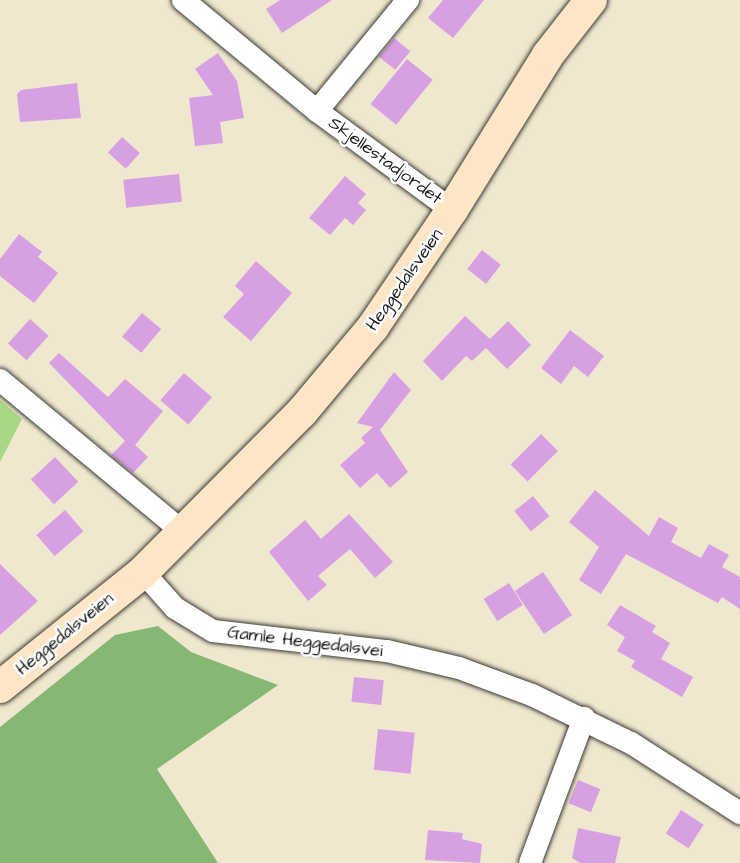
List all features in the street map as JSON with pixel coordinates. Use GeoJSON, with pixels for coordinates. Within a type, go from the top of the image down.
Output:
{"type":"FeatureCollection","features":[{"type":"Feature","properties":{"kind":"main road","name":"Heggedalsveien"},"geometry":{"type":"LineString","coordinates":[[0,687],[143,572],[302,412],[366,336],[452,210],[548,55],[591,0]]}},
{"type":"Feature","properties":{"kind":"street","name":"Skjellestadjordet"},"geometry":{"type":"LineString","coordinates":[[183,0],[317,111],[452,210]]}},
{"type":"Feature","properties":{"kind":"street","name":"Skjellestadjordet"},"geometry":{"type":"LineString","coordinates":[[317,111],[408,0]]}},
{"type":"Feature","properties":{"kind":"street"},"geometry":{"type":"LineString","coordinates":[[0,380],[184,533]]}},
{"type":"Feature","properties":{"kind":"street","name":"Gamle Heggedalsvei"},"geometry":{"type":"LineString","coordinates":[[143,572],[175,608],[213,630],[329,642],[459,668],[585,718],[740,813]]}},
{"type":"Feature","properties":{"kind":"street"},"geometry":{"type":"LineString","coordinates":[[530,863],[585,718]]}},
{"type":"Feature","properties":{"kind":"green space"},"geometry":{"type":"Polygon","coordinates":[[[0,400],[22,419],[0,462],[0,400]]]}},
{"type":"Feature","properties":{"kind":"green space"},"geometry":{"type":"Polygon","coordinates":[[[158,626],[191,652],[278,685],[157,769],[218,863],[0,863],[0,727],[115,635],[158,626]]]}},
{"type":"Feature","properties":{"kind":"building"},"geometry":{"type":"Polygon","coordinates":[[[280,0],[332,0],[282,33],[266,9],[280,0]]]}},
{"type":"Feature","properties":{"kind":"building"},"geometry":{"type":"Polygon","coordinates":[[[443,0],[484,0],[453,38],[428,18],[443,0]]]}},
{"type":"Feature","properties":{"kind":"building"},"geometry":{"type":"Polygon","coordinates":[[[394,38],[410,51],[395,70],[379,57],[394,38]]]}},
{"type":"Feature","properties":{"kind":"building"},"geometry":{"type":"Polygon","coordinates":[[[218,53],[237,81],[244,118],[220,122],[223,143],[195,146],[189,98],[213,95],[195,69],[218,53]]]}},
{"type":"Feature","properties":{"kind":"building"},"geometry":{"type":"Polygon","coordinates":[[[407,59],[433,80],[396,125],[370,104],[407,59]]]}},
{"type":"Feature","properties":{"kind":"building"},"geometry":{"type":"Polygon","coordinates":[[[77,83],[81,118],[20,122],[17,94],[21,90],[77,83]]]}},
{"type":"Feature","properties":{"kind":"building"},"geometry":{"type":"Polygon","coordinates":[[[122,137],[140,153],[126,169],[108,153],[122,137]]]}},
{"type":"Feature","properties":{"kind":"building"},"geometry":{"type":"Polygon","coordinates":[[[179,174],[182,202],[126,208],[123,180],[179,174]]]}},
{"type":"Feature","properties":{"kind":"building"},"geometry":{"type":"Polygon","coordinates":[[[345,176],[366,194],[358,203],[366,210],[353,225],[345,218],[330,235],[309,218],[345,176]]]}},
{"type":"Feature","properties":{"kind":"building"},"geometry":{"type":"Polygon","coordinates":[[[19,234],[42,252],[38,257],[58,273],[34,303],[0,276],[0,259],[19,234]]]}},
{"type":"Feature","properties":{"kind":"building"},"geometry":{"type":"Polygon","coordinates":[[[482,250],[501,265],[486,284],[467,269],[482,250]]]}},
{"type":"Feature","properties":{"kind":"building"},"geometry":{"type":"Polygon","coordinates":[[[256,261],[292,293],[251,341],[223,317],[244,294],[235,286],[256,261]]]}},
{"type":"Feature","properties":{"kind":"building"},"geometry":{"type":"Polygon","coordinates":[[[142,313],[161,329],[141,353],[122,337],[142,313]]]}},
{"type":"Feature","properties":{"kind":"building"},"geometry":{"type":"Polygon","coordinates":[[[465,316],[490,339],[508,321],[531,345],[507,369],[486,348],[472,361],[466,356],[442,381],[423,361],[465,316]]]}},
{"type":"Feature","properties":{"kind":"building"},"geometry":{"type":"Polygon","coordinates":[[[30,319],[49,336],[26,360],[8,344],[30,319]]]}},
{"type":"Feature","properties":{"kind":"building"},"geometry":{"type":"Polygon","coordinates":[[[570,330],[604,356],[588,377],[574,366],[561,384],[541,368],[570,330]]]}},
{"type":"Feature","properties":{"kind":"building"},"geometry":{"type":"Polygon","coordinates":[[[59,353],[108,397],[125,379],[163,411],[135,445],[148,457],[133,473],[111,455],[125,441],[49,363],[59,353]]]}},
{"type":"Feature","properties":{"kind":"building"},"geometry":{"type":"Polygon","coordinates":[[[394,372],[411,390],[380,430],[408,472],[390,488],[377,473],[360,488],[340,465],[365,443],[361,438],[373,427],[357,423],[394,372]]]}},
{"type":"Feature","properties":{"kind":"building"},"geometry":{"type":"Polygon","coordinates":[[[184,373],[212,397],[188,424],[160,400],[184,373]]]}},
{"type":"Feature","properties":{"kind":"building"},"geometry":{"type":"Polygon","coordinates":[[[541,434],[558,451],[528,481],[511,464],[541,434]]]}},
{"type":"Feature","properties":{"kind":"building"},"geometry":{"type":"Polygon","coordinates":[[[55,457],[78,482],[54,504],[31,480],[55,457]]]}},
{"type":"Feature","properties":{"kind":"building"},"geometry":{"type":"Polygon","coordinates":[[[595,490],[649,536],[659,517],[678,528],[671,542],[701,558],[709,544],[729,555],[722,567],[740,577],[740,609],[722,597],[718,603],[626,554],[601,594],[579,580],[599,547],[569,522],[595,490]]]}},
{"type":"Feature","properties":{"kind":"building"},"geometry":{"type":"Polygon","coordinates":[[[533,496],[549,516],[531,531],[514,511],[533,496]]]}},
{"type":"Feature","properties":{"kind":"building"},"geometry":{"type":"Polygon","coordinates":[[[65,510],[83,531],[55,556],[36,535],[65,510]]]}},
{"type":"Feature","properties":{"kind":"building"},"geometry":{"type":"Polygon","coordinates":[[[349,514],[393,562],[375,578],[350,549],[318,576],[327,585],[308,601],[269,552],[305,520],[321,539],[349,514]]]}},
{"type":"Feature","properties":{"kind":"building"},"geometry":{"type":"Polygon","coordinates":[[[0,564],[38,601],[0,635],[0,564]]]}},
{"type":"Feature","properties":{"kind":"building"},"geometry":{"type":"Polygon","coordinates":[[[543,572],[572,615],[544,634],[515,591],[543,572]]]}},
{"type":"Feature","properties":{"kind":"building"},"geometry":{"type":"Polygon","coordinates":[[[509,583],[523,605],[497,621],[484,599],[509,583]]]}},
{"type":"Feature","properties":{"kind":"building"},"geometry":{"type":"Polygon","coordinates":[[[620,605],[656,626],[652,632],[670,643],[661,659],[693,677],[682,697],[631,667],[635,661],[617,651],[625,637],[607,625],[620,605]]]}},
{"type":"Feature","properties":{"kind":"building"},"geometry":{"type":"Polygon","coordinates":[[[354,677],[384,680],[381,705],[351,702],[354,677]]]}},
{"type":"Feature","properties":{"kind":"building"},"geometry":{"type":"Polygon","coordinates":[[[378,729],[415,733],[411,774],[374,770],[378,729]]]}},
{"type":"Feature","properties":{"kind":"building"},"geometry":{"type":"Polygon","coordinates":[[[578,780],[600,789],[591,812],[569,803],[578,780]]]}},
{"type":"Feature","properties":{"kind":"building"},"geometry":{"type":"Polygon","coordinates":[[[681,810],[704,825],[688,848],[666,833],[681,810]]]}},
{"type":"Feature","properties":{"kind":"building"},"geometry":{"type":"Polygon","coordinates":[[[578,828],[621,837],[615,863],[580,863],[572,858],[578,828]]]}},
{"type":"Feature","properties":{"kind":"building"},"geometry":{"type":"Polygon","coordinates":[[[428,830],[463,833],[462,839],[482,844],[480,863],[425,860],[428,830]]]}}]}
